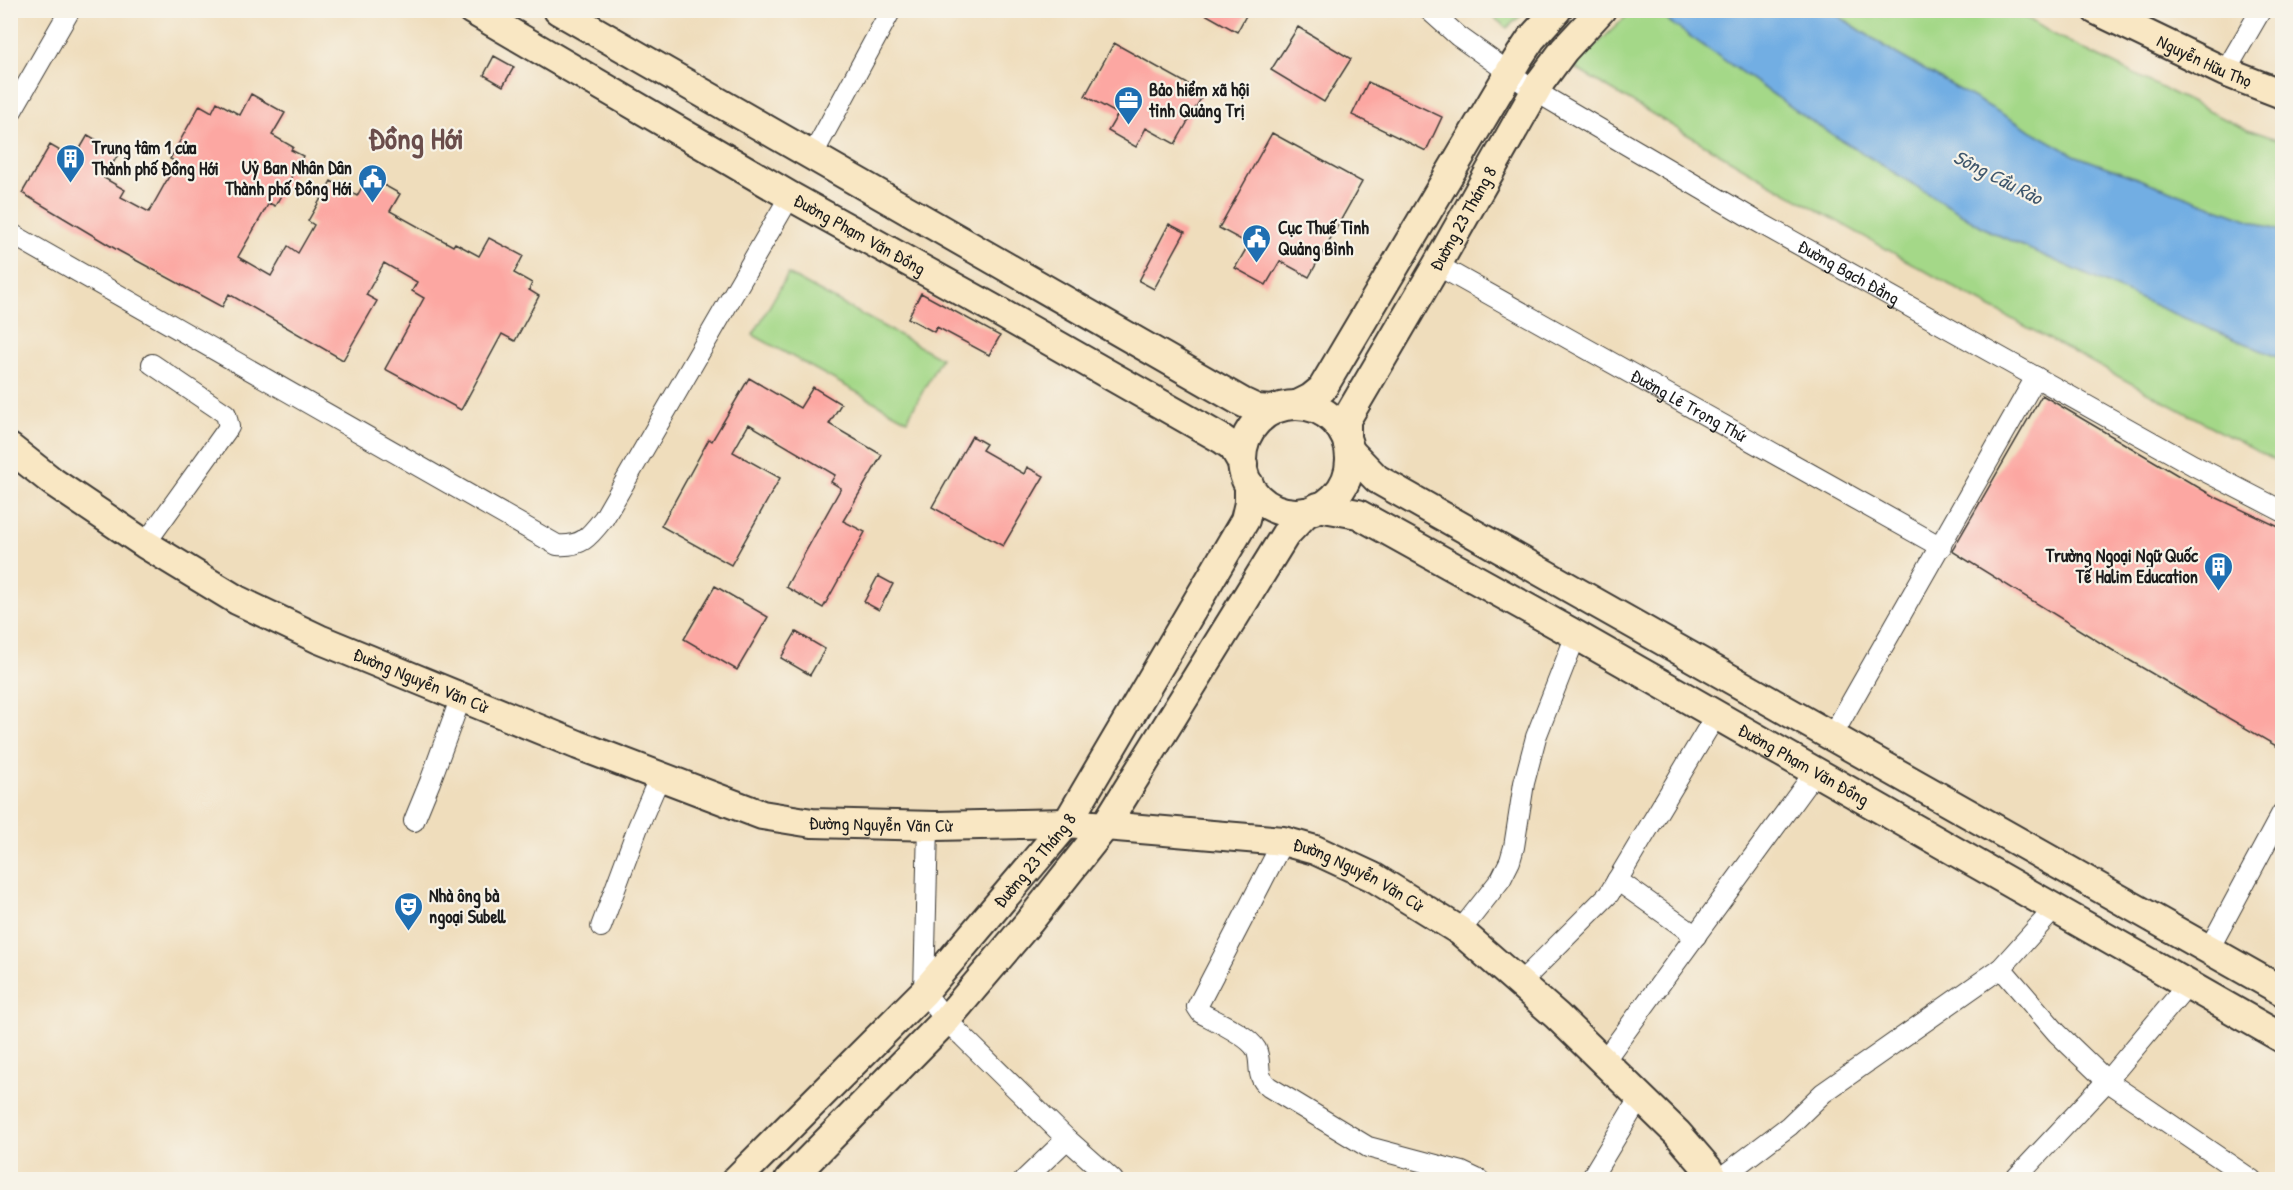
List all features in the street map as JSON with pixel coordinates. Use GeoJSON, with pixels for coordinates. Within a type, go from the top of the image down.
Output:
{"type":"FeatureCollection","features":[{"type":"Feature","properties":{"kind":"street"},"geometry":{"type":"LineString","coordinates":[[10,114],[70,10]]}},
{"type":"Feature","properties":{"kind":"street","name":"Đường Phạm Văn Đồng"},"geometry":{"type":"LineString","coordinates":[[472,10],[790,196],[1222,439],[1233,447],[1246,474]]}},
{"type":"Feature","properties":{"kind":"street"},"geometry":{"type":"LineString","coordinates":[[558,10],[1242,402],[1257,409],[1285,407],[1309,406],[1325,413],[1339,425],[1348,444],[1351,458],[1348,476],[1340,492],[1327,504],[1294,513],[1278,510],[1264,502],[1253,491],[1246,474],[1244,446],[1250,431],[1260,419],[1285,407]]}},
{"type":"Feature","properties":{"kind":"street"},"geometry":{"type":"LineString","coordinates":[[10,233],[546,540],[557,545],[570,546],[581,543],[604,518],[790,196],[891,10]]}},
{"type":"Feature","properties":{"kind":"street","name":"Đường Bạch Đằng"},"geometry":{"type":"LineString","coordinates":[[1429,10],[1458,36],[1535,91],[1753,219],[2193,465],[2283,511]]}},
{"type":"Feature","properties":{"kind":"street","name":"Đường 23 Tháng 8"},"geometry":{"type":"LineString","coordinates":[[1285,407],[1311,398],[1322,389],[1509,73],[1531,39],[1557,10]]}},
{"type":"Feature","properties":{"kind":"street","name":"Nguyễn Hữu Thọ"},"geometry":{"type":"LineString","coordinates":[[2096,10],[2225,72],[2283,94]]}},
{"type":"Feature","properties":{"kind":"street"},"geometry":{"type":"LineString","coordinates":[[2225,72],[2261,10]]}},
{"type":"Feature","properties":{"kind":"street","name":"Đường 23 Tháng 8"},"geometry":{"type":"LineString","coordinates":[[1348,444],[1346,420],[1535,91],[1564,50],[1601,11]]}},
{"type":"Feature","properties":{"kind":"street","name":"Đường Lê Trọng Thứ"},"geometry":{"type":"LineString","coordinates":[[1437,265],[1941,547]]}},
{"type":"Feature","properties":{"kind":"street"},"geometry":{"type":"LineString","coordinates":[[145,544],[229,427],[226,414],[152,364]]}},
{"type":"Feature","properties":{"kind":"street"},"geometry":{"type":"LineString","coordinates":[[1832,736],[2036,377]]}},
{"type":"Feature","properties":{"kind":"street"},"geometry":{"type":"LineString","coordinates":[[1348,444],[1377,479],[2283,991]]}},
{"type":"Feature","properties":{"kind":"street","name":"Đường Nguyễn Văn Cừ"},"geometry":{"type":"LineString","coordinates":[[10,448],[52,482],[145,544],[247,605],[320,639],[461,697],[762,815],[812,823],[928,825],[1067,823],[1283,841],[1315,850],[1373,877],[1460,931],[1604,1061],[1677,1133],[1716,1179]]}},
{"type":"Feature","properties":{"kind":"street","name":"Đường 23 Tháng 8"},"geometry":{"type":"LineString","coordinates":[[736,1179],[924,992],[1067,823],[1245,520],[1249,503],[1246,474]]}},
{"type":"Feature","properties":{"kind":"street","name":"Đường Phạm Văn Đồng"},"geometry":{"type":"LineString","coordinates":[[1313,509],[1358,514],[1576,635],[2283,1038]]}},
{"type":"Feature","properties":{"kind":"street","name":"Đường 23 Tháng 8"},"geometry":{"type":"LineString","coordinates":[[789,1179],[946,1020],[1029,922],[1105,826],[1285,536],[1313,509]]}},
{"type":"Feature","properties":{"kind":"street"},"geometry":{"type":"LineString","coordinates":[[1460,931],[1501,879],[1510,861],[1524,783],[1536,737],[1576,635]]}},
{"type":"Feature","properties":{"kind":"street"},"geometry":{"type":"LineString","coordinates":[[414,821],[461,697]]}},
{"type":"Feature","properties":{"kind":"street"},"geometry":{"type":"LineString","coordinates":[[1520,983],[1609,894],[1716,715]]}},
{"type":"Feature","properties":{"kind":"street"},"geometry":{"type":"LineString","coordinates":[[1604,1061],[1815,772]]}},
{"type":"Feature","properties":{"kind":"street"},"geometry":{"type":"LineString","coordinates":[[602,927],[638,827],[660,776]]}},
{"type":"Feature","properties":{"kind":"street"},"geometry":{"type":"LineString","coordinates":[[2014,1179],[2107,1081],[2188,984],[2283,813]]}},
{"type":"Feature","properties":{"kind":"street"},"geometry":{"type":"LineString","coordinates":[[928,825],[924,992],[946,1020],[1067,1139],[1113,1179]]}},
{"type":"Feature","properties":{"kind":"street"},"geometry":{"type":"LineString","coordinates":[[1283,841],[1197,1007],[1201,1013],[1248,1040],[1254,1047],[1261,1080],[1269,1087],[1368,1147],[1462,1172],[1479,1179]]}},
{"type":"Feature","properties":{"kind":"street"},"geometry":{"type":"LineString","coordinates":[[1617,880],[1696,936]]}},
{"type":"Feature","properties":{"kind":"street"},"geometry":{"type":"LineString","coordinates":[[1716,1179],[1789,1126],[1823,1093],[2001,968],[2055,908]]}},
{"type":"Feature","properties":{"kind":"street"},"geometry":{"type":"LineString","coordinates":[[2001,968],[2057,1033],[2107,1081],[2252,1179]]}},
{"type":"Feature","properties":{"kind":"street"},"geometry":{"type":"LineString","coordinates":[[1590,1179],[1640,1097]]}},
{"type":"Feature","properties":{"kind":"street"},"geometry":{"type":"LineString","coordinates":[[1024,1179],[1067,1139]]}},
{"type":"Feature","properties":{"kind":"green space"},"geometry":{"type":"Polygon","coordinates":[[[1486,11],[1526,11],[1507,28],[1486,11]]]}},
{"type":"Feature","properties":{"kind":"green space"},"geometry":{"type":"Polygon","coordinates":[[[1632,11],[1654,11],[1817,125],[1989,231],[2163,309],[2282,359],[2282,465],[1973,298],[1759,177],[1573,67],[1632,11]]]}},
{"type":"Feature","properties":{"kind":"green space"},"geometry":{"type":"Polygon","coordinates":[[[1831,11],[2015,11],[2053,34],[2239,126],[2282,141],[2282,232],[2074,155],[1895,53],[1831,11]]]}},
{"type":"Feature","properties":{"kind":"green space"},"geometry":{"type":"Polygon","coordinates":[[[788,274],[941,358],[907,420],[753,335],[788,274]]]}},
{"type":"Feature","properties":{"kind":"water","name":"Sông Cầu Rào"},"geometry":{"type":"Polygon","coordinates":[[[1654,11],[1831,11],[1895,53],[2074,155],[2282,232],[2282,359],[2163,309],[1989,231],[1817,125],[1654,11]]]}},
{"type":"Feature","properties":{"kind":"building"},"geometry":{"type":"Polygon","coordinates":[[[1198,10],[1249,10],[1237,32],[1198,10]]]}},
{"type":"Feature","properties":{"kind":"building"},"geometry":{"type":"Polygon","coordinates":[[[1298,27],[1351,59],[1324,102],[1271,70],[1298,27]]]}},
{"type":"Feature","properties":{"kind":"building"},"geometry":{"type":"Polygon","coordinates":[[[1114,43],[1204,93],[1175,144],[1146,128],[1136,147],[1108,131],[1118,114],[1085,96],[1114,43]]]}},
{"type":"Feature","properties":{"kind":"building"},"geometry":{"type":"Polygon","coordinates":[[[494,56],[514,67],[503,86],[484,75],[494,56]]]}},
{"type":"Feature","properties":{"kind":"building"},"geometry":{"type":"Polygon","coordinates":[[[1368,82],[1442,117],[1426,151],[1352,115],[1368,82]]]}},
{"type":"Feature","properties":{"kind":"building"},"geometry":{"type":"Polygon","coordinates":[[[251,94],[285,113],[272,135],[293,147],[291,150],[303,156],[275,206],[269,203],[238,257],[271,276],[288,246],[298,253],[314,225],[308,221],[331,181],[357,196],[368,176],[400,194],[390,211],[453,246],[455,243],[479,256],[489,238],[523,256],[514,273],[532,283],[529,290],[539,296],[515,341],[502,334],[461,410],[385,369],[424,298],[412,291],[417,282],[384,263],[366,295],[377,301],[343,360],[229,294],[222,307],[119,251],[22,193],[50,145],[74,159],[88,135],[119,153],[104,178],[125,190],[121,197],[149,212],[177,162],[170,159],[200,105],[212,112],[217,102],[240,115],[251,94]]]}},
{"type":"Feature","properties":{"kind":"building"},"geometry":{"type":"Polygon","coordinates":[[[1272,133],[1362,182],[1309,277],[1280,261],[1266,285],[1235,268],[1249,244],[1219,228],[1272,133]]]}},
{"type":"Feature","properties":{"kind":"building"},"geometry":{"type":"Polygon","coordinates":[[[1169,224],[1185,232],[1154,289],[1139,281],[1169,224]]]}},
{"type":"Feature","properties":{"kind":"building"},"geometry":{"type":"Polygon","coordinates":[[[921,293],[1000,336],[989,355],[937,327],[934,332],[908,318],[921,293]]]}},
{"type":"Feature","properties":{"kind":"building"},"geometry":{"type":"Polygon","coordinates":[[[749,378],[800,408],[813,387],[841,404],[829,424],[882,455],[843,521],[865,532],[823,608],[786,587],[841,488],[831,482],[835,475],[749,424],[733,452],[780,478],[731,565],[661,526],[709,439],[712,441],[749,378]]]}},
{"type":"Feature","properties":{"kind":"building"},"geometry":{"type":"Polygon","coordinates":[[[2042,395],[2213,496],[2283,529],[2283,750],[2117,653],[1952,551],[2042,395]]]}},
{"type":"Feature","properties":{"kind":"building"},"geometry":{"type":"Polygon","coordinates":[[[972,436],[986,444],[982,450],[1024,474],[1027,467],[1044,476],[1003,546],[932,507],[972,436]]]}},
{"type":"Feature","properties":{"kind":"building"},"geometry":{"type":"Polygon","coordinates":[[[878,576],[893,584],[879,610],[864,602],[878,576]]]}},
{"type":"Feature","properties":{"kind":"building"},"geometry":{"type":"Polygon","coordinates":[[[715,586],[768,617],[737,670],[684,639],[715,586]]]}},
{"type":"Feature","properties":{"kind":"building"},"geometry":{"type":"Polygon","coordinates":[[[796,632],[825,649],[810,675],[781,658],[796,632]]]}},
{"type":"Feature","properties":{"kind":"place","name":"Bảo hiểm xã hội tỉnh Quảng Trị"},"geometry":{"type":"Point","coordinates":[1128,126]}},
{"type":"Feature","properties":{"kind":"place","name":"Trung tâm 1 cửa Thành phố Đồng Hới"},"geometry":{"type":"Point","coordinates":[71,184]}},
{"type":"Feature","properties":{"kind":"place","name":"Uỷ Ban Nhân Dân Thành phố Đồng Hới"},"geometry":{"type":"Point","coordinates":[373,204]}},
{"type":"Feature","properties":{"kind":"place","name":"Cục Thuế Tỉnh Quảng Bình"},"geometry":{"type":"Point","coordinates":[1257,264]}},
{"type":"Feature","properties":{"kind":"place","name":"Trường Ngoại Ngữ Quốc Tế Halim Education"},"geometry":{"type":"Point","coordinates":[2219,592]}},
{"type":"Feature","properties":{"kind":"place","name":"Nhà ông bà ngoại Subell"},"geometry":{"type":"Point","coordinates":[408,932]}},
{"type":"Feature","properties":{"kind":"district","name":"Đồng Hới"},"geometry":{"type":"Point","coordinates":[416,139]}}]}
